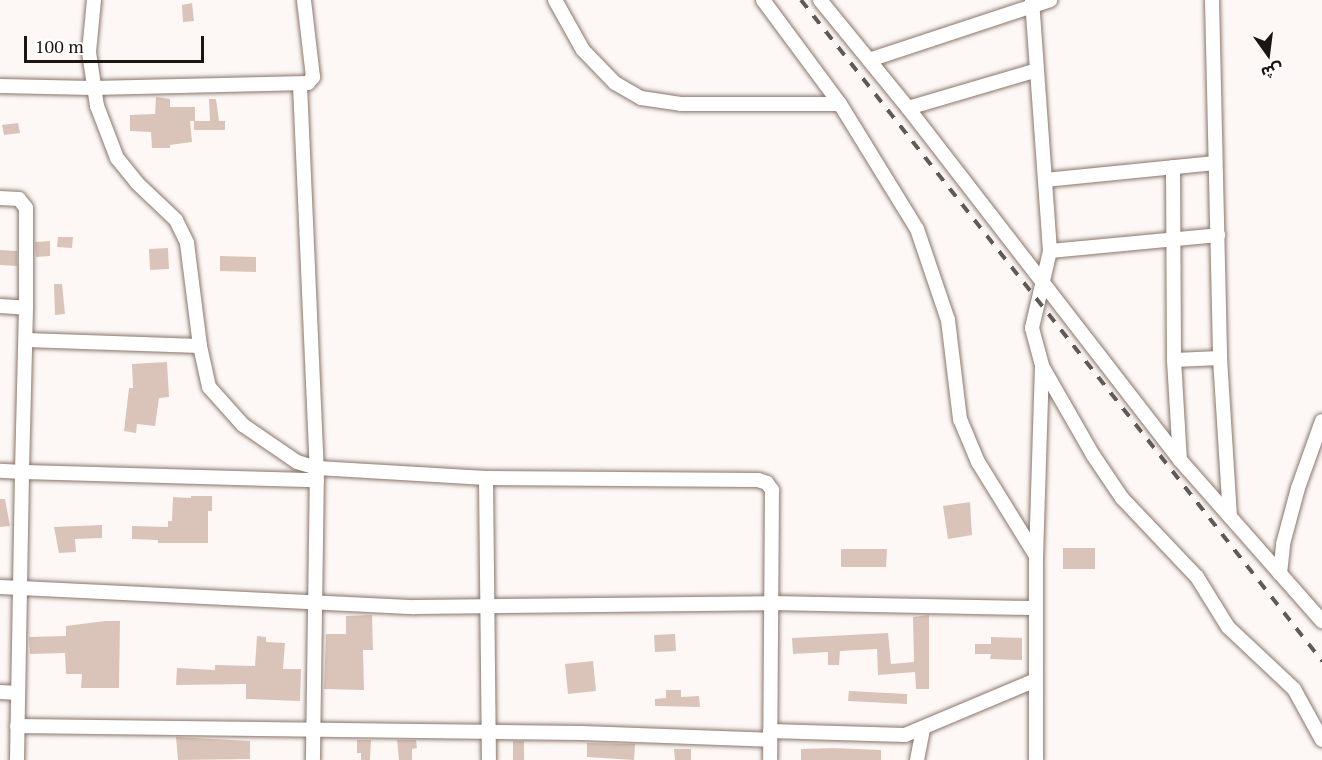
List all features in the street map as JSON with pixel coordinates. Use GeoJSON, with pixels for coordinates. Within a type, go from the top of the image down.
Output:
{"type":"FeatureCollection","features":[{"type":"Feature","properties":{"kind":"street"},"geometry":{"type":"LineString","coordinates":[[94,0],[89,52],[93,88],[117,158],[137,183],[176,220],[187,243],[200,346],[209,387],[243,425],[317,474]]}},
{"type":"Feature","properties":{"kind":"street"},"geometry":{"type":"LineString","coordinates":[[0,86],[93,88],[300,85],[308,83],[313,77],[304,0]]}},
{"type":"Feature","properties":{"kind":"street"},"geometry":{"type":"LineString","coordinates":[[555,0],[583,50],[615,83],[641,98],[681,104],[840,104]]}},
{"type":"Feature","properties":{"kind":"street"},"geometry":{"type":"LineString","coordinates":[[762,0],[840,104],[917,229],[948,320],[960,419],[978,462],[1036,556]]}},
{"type":"Feature","properties":{"kind":"street"},"geometry":{"type":"LineString","coordinates":[[820,0],[908,108],[1180,460],[1322,621]]}},
{"type":"Feature","properties":{"kind":"street"},"geometry":{"type":"LineString","coordinates":[[869,60],[1032,3],[1050,0]]}},
{"type":"Feature","properties":{"kind":"street"},"geometry":{"type":"LineString","coordinates":[[1212,0],[1220,357],[1230,517]]}},
{"type":"Feature","properties":{"kind":"street"},"geometry":{"type":"LineString","coordinates":[[1032,3],[1050,251],[1032,328],[1042,366],[1093,455],[1122,498],[1197,577],[1228,627],[1294,689],[1322,741]]}},
{"type":"Feature","properties":{"kind":"street"},"geometry":{"type":"LineString","coordinates":[[908,108],[1037,70]]}},
{"type":"Feature","properties":{"kind":"street"},"geometry":{"type":"LineString","coordinates":[[300,85],[317,474],[313,760]]}},
{"type":"Feature","properties":{"kind":"street"},"geometry":{"type":"LineString","coordinates":[[1045,180],[1215,163]]}},
{"type":"Feature","properties":{"kind":"street"},"geometry":{"type":"LineString","coordinates":[[1173,167],[1174,360],[1180,460]]}},
{"type":"Feature","properties":{"kind":"street"},"geometry":{"type":"LineString","coordinates":[[0,198],[19,199],[26,208],[26,340],[17,760]]}},
{"type":"Feature","properties":{"kind":"street"},"geometry":{"type":"LineString","coordinates":[[1050,251],[1218,235]]}},
{"type":"Feature","properties":{"kind":"street"},"geometry":{"type":"LineString","coordinates":[[0,306],[26,308]]}},
{"type":"Feature","properties":{"kind":"street"},"geometry":{"type":"LineString","coordinates":[[26,340],[200,346]]}},
{"type":"Feature","properties":{"kind":"street"},"geometry":{"type":"LineString","coordinates":[[1174,360],[1220,357]]}},
{"type":"Feature","properties":{"kind":"street"},"geometry":{"type":"LineString","coordinates":[[1036,760],[1035,608],[1042,366]]}},
{"type":"Feature","properties":{"kind":"street"},"geometry":{"type":"LineString","coordinates":[[1280,574],[1283,544],[1298,488],[1322,422]]}},
{"type":"Feature","properties":{"kind":"street"},"geometry":{"type":"LineString","coordinates":[[0,471],[758,480],[767,483],[772,490],[770,760]]}},
{"type":"Feature","properties":{"kind":"street"},"geometry":{"type":"LineString","coordinates":[[486,478],[489,760]]}},
{"type":"Feature","properties":{"kind":"street"},"geometry":{"type":"LineString","coordinates":[[0,587],[415,607],[770,603],[1035,608]]}},
{"type":"Feature","properties":{"kind":"street"},"geometry":{"type":"LineString","coordinates":[[17,726],[770,736],[905,735],[923,730],[1017,686],[1035,680]]}},
{"type":"Feature","properties":{"kind":"street"},"geometry":{"type":"LineString","coordinates":[[0,692],[18,693]]}},
{"type":"Feature","properties":{"kind":"street"},"geometry":{"type":"LineString","coordinates":[[917,760],[923,730]]}},
{"type":"Feature","properties":{"kind":"building"},"geometry":{"type":"Polygon","coordinates":[[[192,3],[194,21],[183,22],[182,5],[192,3]]]}},
{"type":"Feature","properties":{"kind":"building"},"geometry":{"type":"Polygon","coordinates":[[[156,97],[170,99],[170,107],[195,107],[195,121],[190,121],[192,142],[170,145],[170,148],[152,148],[151,132],[130,131],[130,115],[155,114],[156,97]]]}},
{"type":"Feature","properties":{"kind":"building"},"geometry":{"type":"Polygon","coordinates":[[[209,99],[216,99],[219,121],[225,121],[225,130],[194,130],[194,121],[210,121],[209,99]]]}},
{"type":"Feature","properties":{"kind":"building"},"geometry":{"type":"Polygon","coordinates":[[[18,123],[20,133],[4,135],[2,125],[18,123]]]}},
{"type":"Feature","properties":{"kind":"building"},"geometry":{"type":"Polygon","coordinates":[[[58,237],[73,237],[72,248],[57,247],[58,237]]]}},
{"type":"Feature","properties":{"kind":"building"},"geometry":{"type":"Polygon","coordinates":[[[50,241],[50,256],[36,257],[35,242],[50,241]]]}},
{"type":"Feature","properties":{"kind":"building"},"geometry":{"type":"Polygon","coordinates":[[[168,248],[169,269],[150,270],[149,249],[168,248]]]}},
{"type":"Feature","properties":{"kind":"building"},"geometry":{"type":"Polygon","coordinates":[[[0,250],[17,251],[17,266],[0,265],[0,250]]]}},
{"type":"Feature","properties":{"kind":"building"},"geometry":{"type":"Polygon","coordinates":[[[220,256],[256,257],[256,272],[220,271],[220,256]]]}},
{"type":"Feature","properties":{"kind":"building"},"geometry":{"type":"Polygon","coordinates":[[[54,284],[62,284],[65,314],[55,315],[54,284]]]}},
{"type":"Feature","properties":{"kind":"building"},"geometry":{"type":"Polygon","coordinates":[[[167,362],[169,397],[159,398],[155,426],[137,424],[136,433],[124,431],[129,388],[133,388],[132,364],[167,362]]]}},
{"type":"Feature","properties":{"kind":"building"},"geometry":{"type":"Polygon","coordinates":[[[191,496],[212,496],[212,511],[208,511],[208,543],[158,543],[158,540],[132,539],[132,526],[168,527],[168,521],[172,521],[173,497],[191,498],[191,496]]]}},
{"type":"Feature","properties":{"kind":"building"},"geometry":{"type":"Polygon","coordinates":[[[0,499],[5,499],[10,526],[0,527],[0,499]]]}},
{"type":"Feature","properties":{"kind":"building"},"geometry":{"type":"Polygon","coordinates":[[[970,502],[972,535],[948,539],[943,506],[970,502]]]}},
{"type":"Feature","properties":{"kind":"building"},"geometry":{"type":"Polygon","coordinates":[[[102,525],[102,538],[75,539],[76,552],[59,553],[54,527],[102,525]]]}},
{"type":"Feature","properties":{"kind":"building"},"geometry":{"type":"Polygon","coordinates":[[[1063,548],[1095,548],[1095,569],[1063,569],[1063,548]]]}},
{"type":"Feature","properties":{"kind":"building"},"geometry":{"type":"Polygon","coordinates":[[[841,549],[887,549],[886,567],[841,567],[841,549]]]}},
{"type":"Feature","properties":{"kind":"building"},"geometry":{"type":"Polygon","coordinates":[[[372,615],[373,650],[363,650],[364,690],[324,689],[326,634],[346,634],[346,616],[372,615]]]}},
{"type":"Feature","properties":{"kind":"building"},"geometry":{"type":"Polygon","coordinates":[[[929,615],[929,689],[916,689],[915,672],[878,675],[877,649],[840,651],[839,665],[828,665],[828,652],[793,654],[792,638],[888,633],[891,664],[914,662],[913,617],[929,615]]]}},
{"type":"Feature","properties":{"kind":"building"},"geometry":{"type":"Polygon","coordinates":[[[120,621],[119,688],[81,688],[82,674],[66,674],[65,653],[30,654],[29,637],[66,636],[66,626],[120,621]]]}},
{"type":"Feature","properties":{"kind":"building"},"geometry":{"type":"Polygon","coordinates":[[[675,634],[676,651],[655,652],[654,635],[675,634]]]}},
{"type":"Feature","properties":{"kind":"building"},"geometry":{"type":"Polygon","coordinates":[[[257,636],[266,637],[266,642],[285,643],[283,669],[301,669],[300,701],[246,699],[246,684],[176,685],[177,668],[215,670],[215,665],[255,666],[257,636]]]}},
{"type":"Feature","properties":{"kind":"building"},"geometry":{"type":"Polygon","coordinates":[[[991,637],[1022,638],[1022,660],[990,659],[991,654],[975,654],[975,644],[991,644],[991,637]]]}},
{"type":"Feature","properties":{"kind":"building"},"geometry":{"type":"Polygon","coordinates":[[[593,661],[596,691],[568,694],[565,664],[593,661]]]}},
{"type":"Feature","properties":{"kind":"building"},"geometry":{"type":"Polygon","coordinates":[[[666,690],[681,690],[681,697],[699,696],[700,707],[655,706],[655,699],[666,698],[666,690]]]}},
{"type":"Feature","properties":{"kind":"building"},"geometry":{"type":"Polygon","coordinates":[[[849,691],[907,694],[907,704],[848,701],[849,691]]]}},
{"type":"Feature","properties":{"kind":"building"},"geometry":{"type":"Polygon","coordinates":[[[176,737],[250,741],[250,759],[178,760],[176,737]]]}},
{"type":"Feature","properties":{"kind":"building"},"geometry":{"type":"Polygon","coordinates":[[[357,740],[371,740],[370,760],[361,760],[361,753],[357,753],[357,740]]]}},
{"type":"Feature","properties":{"kind":"building"},"geometry":{"type":"Polygon","coordinates":[[[397,740],[416,740],[417,748],[412,749],[412,760],[399,760],[397,740]]]}},
{"type":"Feature","properties":{"kind":"building"},"geometry":{"type":"Polygon","coordinates":[[[513,741],[524,741],[524,760],[513,760],[513,741]]]}},
{"type":"Feature","properties":{"kind":"building"},"geometry":{"type":"Polygon","coordinates":[[[587,743],[635,744],[634,760],[587,757],[587,743]]]}},
{"type":"Feature","properties":{"kind":"building"},"geometry":{"type":"Polygon","coordinates":[[[674,749],[691,749],[691,760],[675,760],[674,749]]]}},
{"type":"Feature","properties":{"kind":"building"},"geometry":{"type":"Polygon","coordinates":[[[801,749],[881,750],[881,760],[801,760],[801,749]]]}},
{"type":"Feature","properties":{"kind":"railway"},"geometry":{"type":"LineString","coordinates":[[801,0],[1322,661]]}}]}
